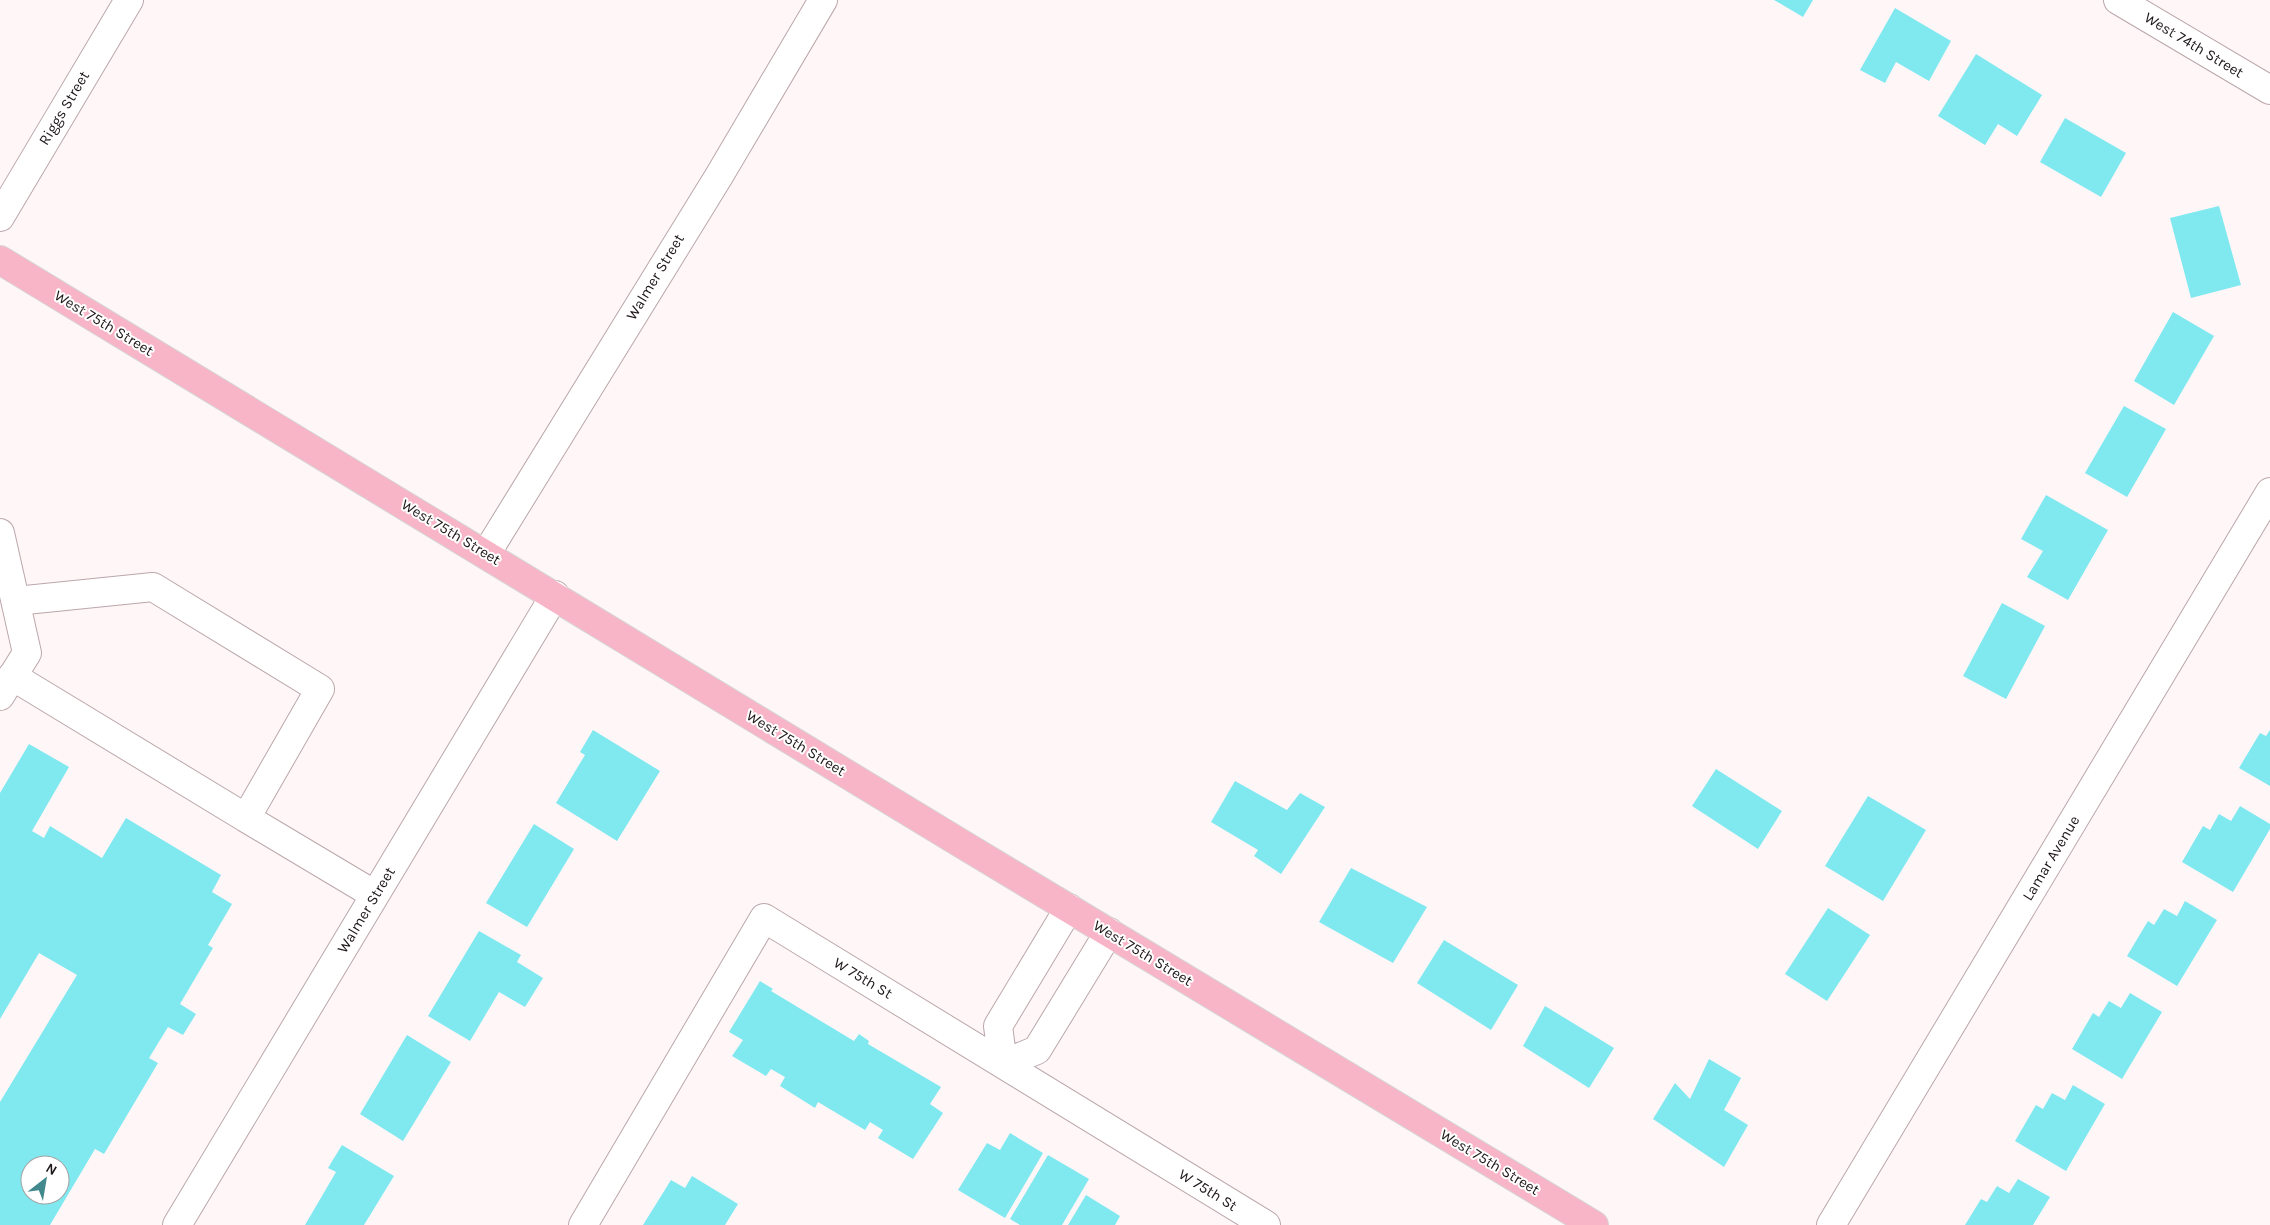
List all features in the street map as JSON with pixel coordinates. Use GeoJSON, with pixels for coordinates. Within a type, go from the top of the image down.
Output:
{"type":"FeatureCollection","features":[{"type":"Feature","properties":{"kind":"main road","name":"West 75th Street"},"geometry":{"type":"LineString","coordinates":[[0,260],[1594,1225]]}},
{"type":"Feature","properties":{"kind":"street","name":"Riggs Street"},"geometry":{"type":"LineString","coordinates":[[0,217],[129,0]]}},
{"type":"Feature","properties":{"kind":"street","name":"Walmer Street"},"geometry":{"type":"LineString","coordinates":[[486,554],[719,176],[823,0]]}},
{"type":"Feature","properties":{"kind":"street","name":"West 74th Street"},"geometry":{"type":"LineString","coordinates":[[2118,0],[2270,90]]}},
{"type":"Feature","properties":{"kind":"street","name":"Lamar Avenue"},"geometry":{"type":"LineString","coordinates":[[1831,1225],[2270,492]]}},
{"type":"Feature","properties":{"kind":"street"},"geometry":{"type":"LineString","coordinates":[[0,533],[27,653],[6,686],[246,818],[375,895]]}},
{"type":"Feature","properties":{"kind":"street"},"geometry":{"type":"LineString","coordinates":[[16,601],[153,587],[320,689],[246,818]]}},
{"type":"Feature","properties":{"kind":"street","name":"Walmer Street"},"geometry":{"type":"LineString","coordinates":[[177,1225],[555,595]]}},
{"type":"Feature","properties":{"kind":"street"},"geometry":{"type":"LineString","coordinates":[[1069,908],[998,1026],[1003,1064],[1037,1050],[1109,932]]}},
{"type":"Feature","properties":{"kind":"street","name":"W 75th St"},"geometry":{"type":"LineString","coordinates":[[583,1225],[764,918],[1266,1225]]}},
{"type":"Feature","properties":{"kind":"building"},"geometry":{"type":"Polygon","coordinates":[[[1774,0],[1813,0],[1803,17],[1774,0]]]}},
{"type":"Feature","properties":{"kind":"building"},"geometry":{"type":"Polygon","coordinates":[[[1895,8],[1951,41],[1929,81],[1896,62],[1885,83],[1860,70],[1895,8]]]}},
{"type":"Feature","properties":{"kind":"building"},"geometry":{"type":"Polygon","coordinates":[[[1976,54],[2042,95],[2017,136],[1998,124],[1985,145],[1938,116],[1976,54]]]}},
{"type":"Feature","properties":{"kind":"building"},"geometry":{"type":"Polygon","coordinates":[[[2065,118],[2126,153],[2101,197],[2040,162],[2065,118]]]}},
{"type":"Feature","properties":{"kind":"building"},"geometry":{"type":"Polygon","coordinates":[[[2219,206],[2241,285],[2191,298],[2170,218],[2219,206]]]}},
{"type":"Feature","properties":{"kind":"building"},"geometry":{"type":"Polygon","coordinates":[[[2173,312],[2214,336],[2174,405],[2134,381],[2173,312]]]}},
{"type":"Feature","properties":{"kind":"building"},"geometry":{"type":"Polygon","coordinates":[[[2124,406],[2166,429],[2127,497],[2085,473],[2124,406]]]}},
{"type":"Feature","properties":{"kind":"building"},"geometry":{"type":"Polygon","coordinates":[[[2046,495],[2108,530],[2068,600],[2027,577],[2043,551],[2021,539],[2046,495]]]}},
{"type":"Feature","properties":{"kind":"building"},"geometry":{"type":"Polygon","coordinates":[[[2002,603],[2045,626],[2006,699],[1963,676],[2002,603]]]}},
{"type":"Feature","properties":{"kind":"building"},"geometry":{"type":"Polygon","coordinates":[[[593,730],[660,771],[617,841],[556,803],[585,755],[580,752],[593,730]]]}},
{"type":"Feature","properties":{"kind":"building"},"geometry":{"type":"Polygon","coordinates":[[[2270,730],[2270,786],[2239,768],[2260,733],[2266,736],[2270,730]]]}},
{"type":"Feature","properties":{"kind":"building"},"geometry":{"type":"Polygon","coordinates":[[[29,744],[69,767],[32,831],[44,838],[50,826],[102,858],[126,818],[221,875],[212,892],[232,904],[208,945],[213,948],[180,1004],[196,1014],[183,1035],[168,1027],[149,1058],[158,1063],[104,1154],[95,1149],[70,1191],[70,1155],[20,1155],[20,1205],[62,1205],[50,1225],[0,1225],[0,1102],[77,975],[39,953],[0,1019],[0,793],[29,744]]]}},
{"type":"Feature","properties":{"kind":"building"},"geometry":{"type":"Polygon","coordinates":[[[1716,769],[1782,811],[1758,849],[1692,806],[1716,769]]]}},
{"type":"Feature","properties":{"kind":"building"},"geometry":{"type":"Polygon","coordinates":[[[1235,781],[1287,810],[1300,793],[1325,807],[1281,874],[1254,856],[1258,850],[1211,822],[1235,781]]]}},
{"type":"Feature","properties":{"kind":"building"},"geometry":{"type":"Polygon","coordinates":[[[1868,796],[1926,830],[1883,901],[1825,866],[1868,796]]]}},
{"type":"Feature","properties":{"kind":"building"},"geometry":{"type":"Polygon","coordinates":[[[2240,806],[2270,824],[2270,829],[2233,892],[2182,862],[2203,826],[2210,830],[2219,814],[2231,821],[2240,806]]]}},
{"type":"Feature","properties":{"kind":"building"},"geometry":{"type":"Polygon","coordinates":[[[534,824],[574,849],[527,927],[486,903],[534,824]]]}},
{"type":"Feature","properties":{"kind":"building"},"geometry":{"type":"Polygon","coordinates":[[[1351,868],[1427,907],[1393,963],[1319,922],[1351,868]]]}},
{"type":"Feature","properties":{"kind":"building"},"geometry":{"type":"Polygon","coordinates":[[[2185,901],[2217,920],[2177,986],[2127,956],[2148,921],[2154,925],[2164,909],[2177,916],[2185,901]]]}},
{"type":"Feature","properties":{"kind":"building"},"geometry":{"type":"Polygon","coordinates":[[[1828,908],[1870,935],[1827,1001],[1785,974],[1828,908]]]}},
{"type":"Feature","properties":{"kind":"building"},"geometry":{"type":"Polygon","coordinates":[[[479,931],[521,955],[517,962],[543,978],[525,1007],[499,992],[470,1041],[428,1016],[479,931]]]}},
{"type":"Feature","properties":{"kind":"building"},"geometry":{"type":"Polygon","coordinates":[[[1444,940],[1518,985],[1491,1030],[1417,983],[1444,940]]]}},
{"type":"Feature","properties":{"kind":"building"},"geometry":{"type":"Polygon","coordinates":[[[760,981],[773,989],[771,991],[854,1041],[859,1034],[869,1041],[868,1044],[941,1087],[930,1104],[943,1113],[913,1159],[878,1138],[883,1130],[870,1122],[865,1130],[818,1102],[815,1108],[780,1086],[785,1077],[771,1069],[766,1076],[732,1056],[743,1040],[729,1032],[760,981]]]}},
{"type":"Feature","properties":{"kind":"building"},"geometry":{"type":"Polygon","coordinates":[[[2130,993],[2162,1012],[2122,1079],[2072,1049],[2093,1013],[2099,1017],[2109,1001],[2121,1008],[2130,993]]]}},
{"type":"Feature","properties":{"kind":"building"},"geometry":{"type":"Polygon","coordinates":[[[1545,1006],[1614,1048],[1589,1088],[1523,1046],[1545,1006]]]}},
{"type":"Feature","properties":{"kind":"building"},"geometry":{"type":"Polygon","coordinates":[[[407,1035],[451,1062],[403,1141],[360,1114],[407,1035]]]}},
{"type":"Feature","properties":{"kind":"building"},"geometry":{"type":"Polygon","coordinates":[[[1709,1059],[1741,1078],[1724,1110],[1748,1125],[1724,1167],[1653,1119],[1675,1083],[1690,1099],[1709,1059]]]}},
{"type":"Feature","properties":{"kind":"building"},"geometry":{"type":"Polygon","coordinates":[[[2073,1085],[2105,1104],[2066,1171],[2015,1141],[2036,1105],[2043,1109],[2052,1093],[2065,1100],[2073,1085]]]}},
{"type":"Feature","properties":{"kind":"building"},"geometry":{"type":"Polygon","coordinates":[[[1010,1133],[1043,1153],[1005,1218],[958,1190],[987,1143],[1000,1150],[1010,1133]]]}},
{"type":"Feature","properties":{"kind":"building"},"geometry":{"type":"Polygon","coordinates":[[[342,1145],[394,1176],[364,1225],[305,1225],[336,1172],[328,1168],[342,1145]]]}},
{"type":"Feature","properties":{"kind":"building"},"geometry":{"type":"Polygon","coordinates":[[[1048,1155],[1089,1179],[1062,1225],[1020,1225],[1010,1219],[1048,1155]]]}},
{"type":"Feature","properties":{"kind":"building"},"geometry":{"type":"Polygon","coordinates":[[[692,1176],[738,1204],[725,1225],[643,1225],[671,1180],[685,1188],[692,1176]]]}},
{"type":"Feature","properties":{"kind":"building"},"geometry":{"type":"Polygon","coordinates":[[[2018,1179],[2050,1197],[2033,1225],[1965,1225],[1981,1199],[1987,1202],[1997,1186],[2009,1193],[2018,1179]]]}},
{"type":"Feature","properties":{"kind":"building"},"geometry":{"type":"Polygon","coordinates":[[[1086,1195],[1120,1216],[1115,1225],[1068,1225],[1086,1195]]]}}]}
